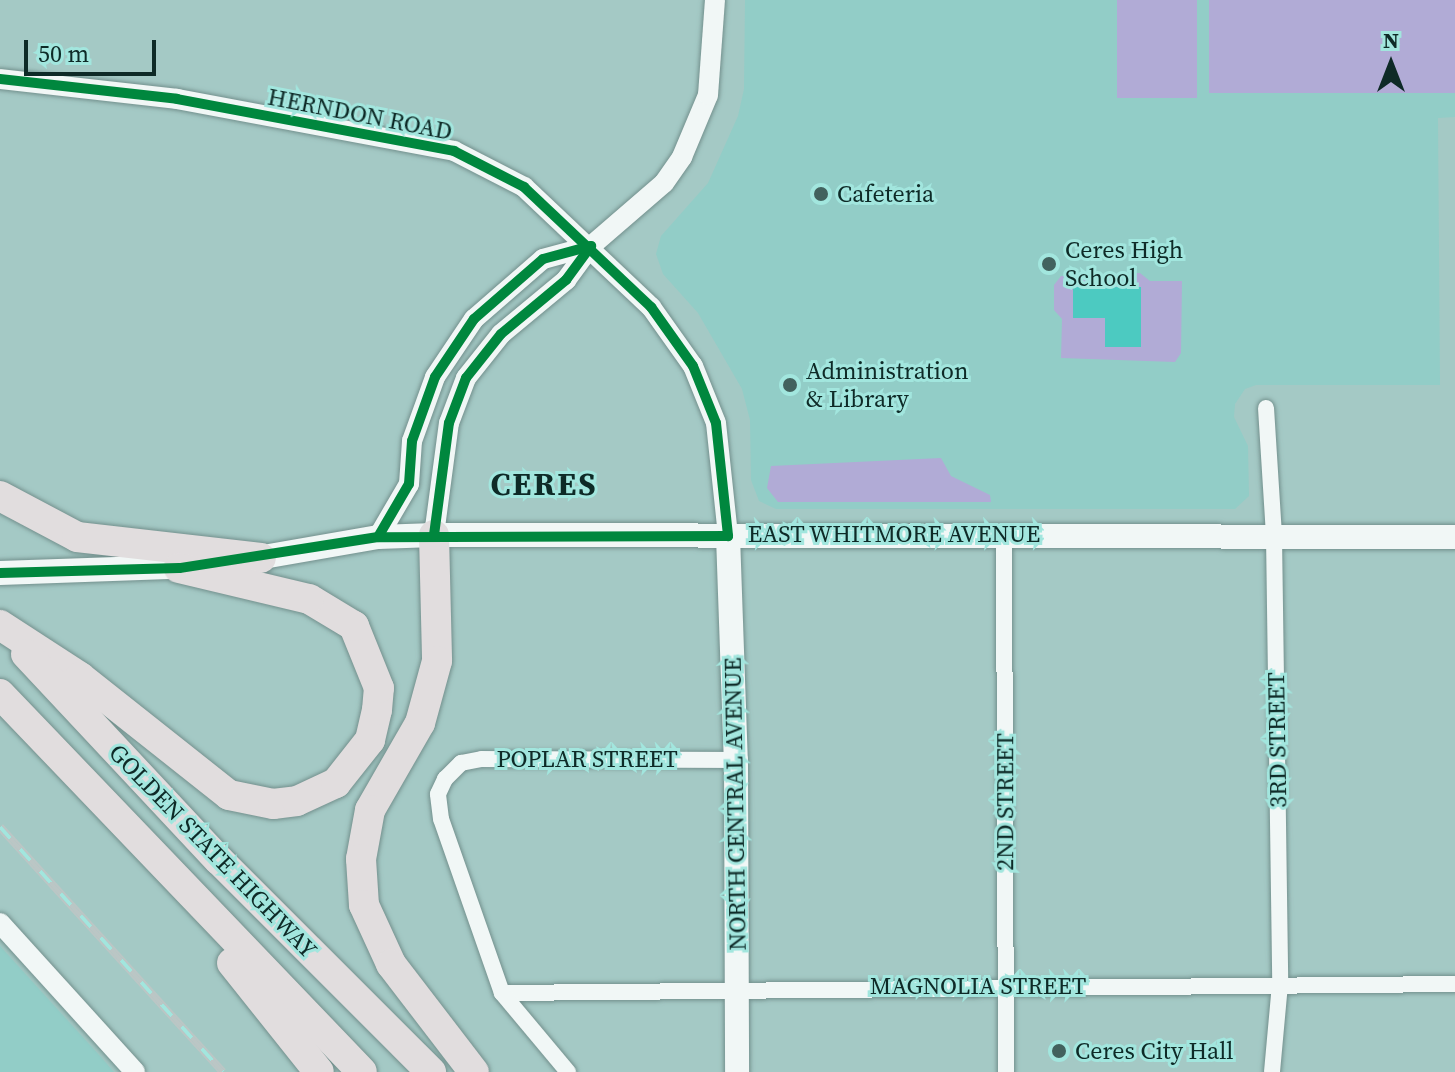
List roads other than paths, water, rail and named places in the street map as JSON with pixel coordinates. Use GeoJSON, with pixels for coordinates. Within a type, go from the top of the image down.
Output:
{"type":"FeatureCollection","features":[{"type":"Feature","properties":{"kind":"highway"},"geometry":{"type":"LineString","coordinates":[[0,496],[77,537],[261,558]]}},
{"type":"Feature","properties":{"kind":"highway"},"geometry":{"type":"LineString","coordinates":[[434,535],[437,661],[420,723],[370,810],[361,859],[364,905],[391,964],[474,1072]]}},
{"type":"Feature","properties":{"kind":"highway"},"geometry":{"type":"LineString","coordinates":[[0,625],[80,677],[229,795],[273,804],[297,801],[336,783],[370,740],[377,710],[379,688],[354,626],[309,599],[179,568]]}},
{"type":"Feature","properties":{"kind":"highway","name":"GOLDEN STATE HIGHWAY"},"geometry":{"type":"LineString","coordinates":[[0,625],[219,860],[431,1072]]}},
{"type":"Feature","properties":{"kind":"highway","name":"GOLDEN STATE HIGHWAY"},"geometry":{"type":"LineString","coordinates":[[0,694],[131,836],[362,1072]]}},
{"type":"Feature","properties":{"kind":"highway"},"geometry":{"type":"LineString","coordinates":[[131,836],[319,1072]]}},
{"type":"Feature","properties":{"kind":"main road","name":"EAST WHITMORE AVENUE"},"geometry":{"type":"LineString","coordinates":[[0,573],[179,568],[261,558],[378,537],[434,535],[1004,533],[1455,537]]}},
{"type":"Feature","properties":{"kind":"main road","name":"NORTH CENTRAL AVENUE"},"geometry":{"type":"LineString","coordinates":[[728,536],[736,760],[737,1072]]}},
{"type":"Feature","properties":{"kind":"street"},"geometry":{"type":"LineString","coordinates":[[434,535],[449,423],[466,378],[501,334],[566,280],[591,246],[664,183],[682,157],[708,95],[715,0]]}},
{"type":"Feature","properties":{"kind":"street","name":"HERNDON ROAD"},"geometry":{"type":"LineString","coordinates":[[0,79],[177,99],[454,151],[524,187],[591,246],[651,307],[706,393],[723,458],[728,536]]}},
{"type":"Feature","properties":{"kind":"street"},"geometry":{"type":"LineString","coordinates":[[378,537],[409,484],[412,441],[435,377],[474,319],[543,259],[591,246]]}},
{"type":"Feature","properties":{"kind":"street","name":"3RD STREET"},"geometry":{"type":"LineString","coordinates":[[1266,408],[1274,536],[1280,984],[1272,1072]]}},
{"type":"Feature","properties":{"kind":"street","name":"2ND STREET"},"geometry":{"type":"LineString","coordinates":[[1004,533],[1006,1072]]}},
{"type":"Feature","properties":{"kind":"street","name":"POPLAR STREET"},"geometry":{"type":"LineString","coordinates":[[502,993],[441,819],[438,794],[445,779],[461,763],[488,759],[736,760]]}},
{"type":"Feature","properties":{"kind":"street"},"geometry":{"type":"LineString","coordinates":[[0,923],[135,1072]]}},
{"type":"Feature","properties":{"kind":"street","name":"MAGNOLIA STREET"},"geometry":{"type":"LineString","coordinates":[[502,993],[737,987],[1455,984]]}},
{"type":"Feature","properties":{"kind":"street"},"geometry":{"type":"LineString","coordinates":[[502,993],[568,1072]]}},
{"type":"Feature","properties":{"kind":"water"},"geometry":{"type":"Polygon","coordinates":[[[1073,287],[1141,287],[1141,347],[1105,347],[1105,318],[1073,318],[1073,287]]]}},
{"type":"Feature","properties":{"kind":"railway"},"geometry":{"type":"LineString","coordinates":[[0,827],[223,1072]]}},
{"type":"Feature","properties":{"kind":"place","name":"Cafeteria"},"geometry":{"type":"Point","coordinates":[821,194]}},
{"type":"Feature","properties":{"kind":"place","name":"Ceres High School"},"geometry":{"type":"Point","coordinates":[1049,264]}},
{"type":"Feature","properties":{"kind":"place","name":"Administration & Library"},"geometry":{"type":"Point","coordinates":[790,385]}},
{"type":"Feature","properties":{"kind":"place","name":"Ceres City Hall"},"geometry":{"type":"Point","coordinates":[1059,1051]}},
{"type":"Feature","properties":{"kind":"district","name":"CERES"},"geometry":{"type":"Point","coordinates":[544,484]}}]}
